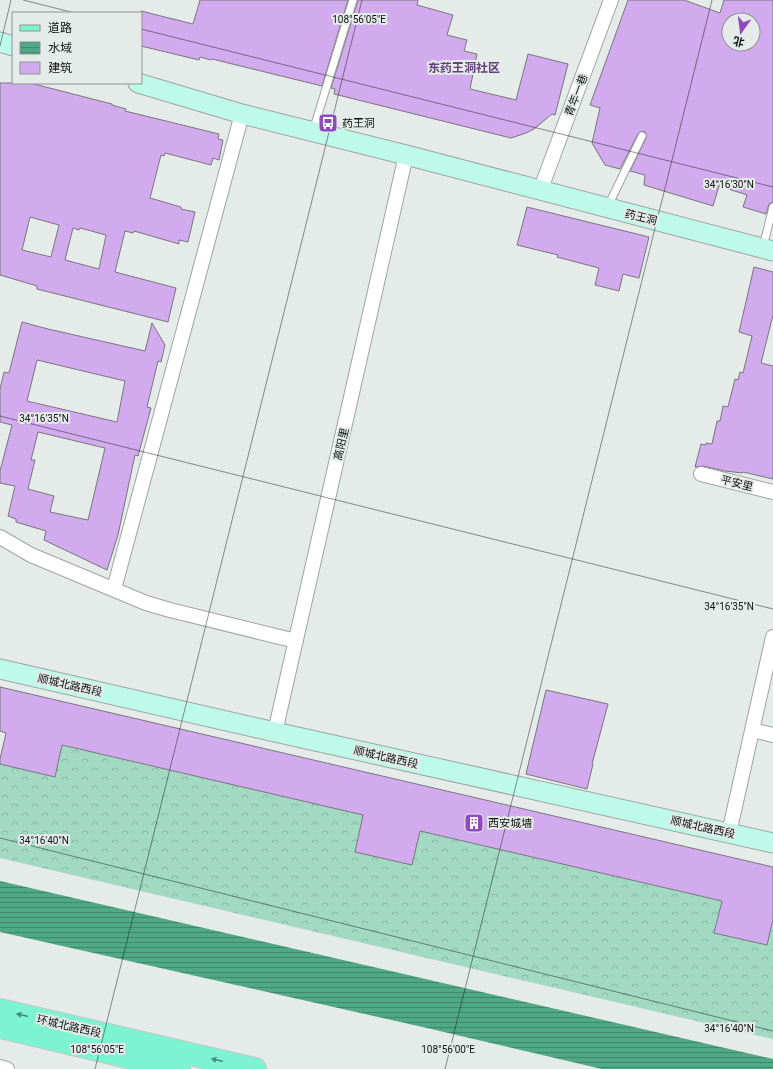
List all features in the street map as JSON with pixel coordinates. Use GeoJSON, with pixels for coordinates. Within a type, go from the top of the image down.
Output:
{"type":"FeatureCollection","features":[{"type":"Feature","properties":{"kind":"main road","name":"环城北路西段"},"geometry":{"type":"LineString","coordinates":[[0,1010],[255,1069]]}},
{"type":"Feature","properties":{"kind":"main road","name":"环城北路西段"},"geometry":{"type":"LineString","coordinates":[[0,1027],[179,1069]]}},
{"type":"Feature","properties":{"kind":"street","name":"青年一巷"},"geometry":{"type":"LineString","coordinates":[[540,191],[611,0]]}},
{"type":"Feature","properties":{"kind":"street"},"geometry":{"type":"LineString","coordinates":[[0,42],[12,46]]}},
{"type":"Feature","properties":{"kind":"street","name":"药王洞"},"geometry":{"type":"LineString","coordinates":[[141,84],[242,114],[406,155],[768,250]]}},
{"type":"Feature","properties":{"kind":"street"},"geometry":{"type":"LineString","coordinates":[[114,589],[242,114]]}},
{"type":"Feature","properties":{"kind":"street","name":"高阳里"},"geometry":{"type":"LineString","coordinates":[[275,732],[406,155]]}},
{"type":"Feature","properties":{"kind":"street","name":"平安里"},"geometry":{"type":"LineString","coordinates":[[701,474],[773,492]]}},
{"type":"Feature","properties":{"kind":"street"},"geometry":{"type":"LineString","coordinates":[[0,538],[31,555],[146,603],[296,640]]}},
{"type":"Feature","properties":{"kind":"street"},"geometry":{"type":"LineString","coordinates":[[729,833],[773,637]]}},
{"type":"Feature","properties":{"kind":"street","name":"顺城北路西段"},"geometry":{"type":"LineString","coordinates":[[0,669],[773,843]]}},
{"type":"Feature","properties":{"kind":"street"},"geometry":{"type":"LineString","coordinates":[[752,730],[773,735]]}},
{"type":"Feature","properties":{"kind":"street"},"geometry":{"type":"LineString","coordinates":[[0,1067],[7,1069]]}},
{"type":"Feature","properties":{"kind":"lane"},"geometry":{"type":"LineString","coordinates":[[313,132],[352,0]]}},
{"type":"Feature","properties":{"kind":"lane"},"geometry":{"type":"LineString","coordinates":[[607,208],[642,136]]}},
{"type":"Feature","properties":{"kind":"lane"},"geometry":{"type":"LineString","coordinates":[[768,250],[773,207]]}},
{"type":"Feature","properties":{"kind":"green space"},"geometry":{"type":"Polygon","coordinates":[[[62,745],[363,815],[355,852],[420,831],[722,901],[714,932],[773,919],[773,1039],[0,858],[0,764],[62,745]]]}},
{"type":"Feature","properties":{"kind":"water"},"geometry":{"type":"Polygon","coordinates":[[[0,881],[773,1059],[773,1069],[602,1069],[0,932],[0,881]]]}},
{"type":"Feature","properties":{"kind":"building"},"geometry":{"type":"Polygon","coordinates":[[[200,0],[348,0],[322,86],[212,59],[200,57],[199,60],[142,46],[141,11],[193,24],[200,0]]]}},
{"type":"Feature","properties":{"kind":"building"},"geometry":{"type":"Polygon","coordinates":[[[358,0],[418,0],[417,5],[453,15],[447,35],[467,40],[464,51],[477,54],[470,89],[516,100],[528,54],[568,64],[555,115],[552,114],[534,129],[511,138],[334,94],[335,89],[331,88],[358,0]]]}},
{"type":"Feature","properties":{"kind":"building"},"geometry":{"type":"Polygon","coordinates":[[[628,0],[684,0],[720,13],[724,0],[773,0],[773,202],[769,204],[766,214],[743,207],[747,195],[719,186],[713,206],[644,185],[645,175],[630,171],[646,138],[644,131],[638,134],[620,169],[605,165],[592,143],[600,108],[590,105],[628,0]]]}},
{"type":"Feature","properties":{"kind":"building"},"geometry":{"type":"Polygon","coordinates":[[[0,83],[34,84],[112,104],[126,109],[125,111],[219,134],[218,139],[223,140],[219,160],[213,158],[211,165],[165,153],[164,156],[161,155],[150,198],[181,207],[181,209],[195,212],[188,242],[179,240],[179,244],[134,231],[133,233],[125,231],[115,272],[176,288],[168,322],[37,289],[37,286],[0,275],[0,83]],[[30,217],[22,250],[51,257],[59,225],[30,217]],[[73,228],[65,260],[99,269],[106,235],[80,228],[79,230],[73,228]]]}},
{"type":"Feature","properties":{"kind":"building"},"geometry":{"type":"Polygon","coordinates":[[[527,207],[649,237],[639,278],[623,274],[619,291],[595,285],[599,268],[557,257],[558,255],[517,245],[527,207]]]}},
{"type":"Feature","properties":{"kind":"building"},"geometry":{"type":"Polygon","coordinates":[[[754,267],[773,272],[773,315],[761,363],[773,366],[773,479],[743,472],[725,471],[703,466],[695,467],[701,444],[712,444],[717,421],[720,421],[723,406],[728,407],[735,379],[738,380],[740,372],[743,373],[752,336],[739,332],[754,267]]]}},
{"type":"Feature","properties":{"kind":"building"},"geometry":{"type":"Polygon","coordinates":[[[22,322],[145,351],[152,323],[165,345],[161,362],[158,361],[147,407],[151,408],[138,456],[135,455],[118,535],[107,570],[44,540],[46,531],[16,522],[16,519],[8,516],[15,486],[0,483],[0,471],[12,425],[0,422],[0,389],[4,372],[9,373],[22,322]],[[37,360],[27,401],[117,422],[125,381],[37,360]],[[38,432],[31,460],[35,460],[28,489],[54,496],[50,512],[88,520],[105,448],[38,432]]]}},
{"type":"Feature","properties":{"kind":"building","name":"西安城墙"},"geometry":{"type":"Polygon","coordinates":[[[0,687],[773,867],[773,919],[767,945],[714,933],[722,901],[420,831],[412,865],[355,852],[363,815],[62,745],[55,777],[0,764],[6,733],[0,731],[0,687]]]}},
{"type":"Feature","properties":{"kind":"building"},"geometry":{"type":"Polygon","coordinates":[[[546,690],[608,704],[587,789],[526,774],[546,690]]]}},
{"type":"Feature","properties":{"kind":"place","name":"药王洞"},"geometry":{"type":"Point","coordinates":[328,123]}},
{"type":"Feature","properties":{"kind":"place","name":"西安城墙"},"geometry":{"type":"Point","coordinates":[474,823]}},
{"type":"Feature","properties":{"kind":"district","name":"东药王洞社区"},"geometry":{"type":"Point","coordinates":[464,68]}}]}
